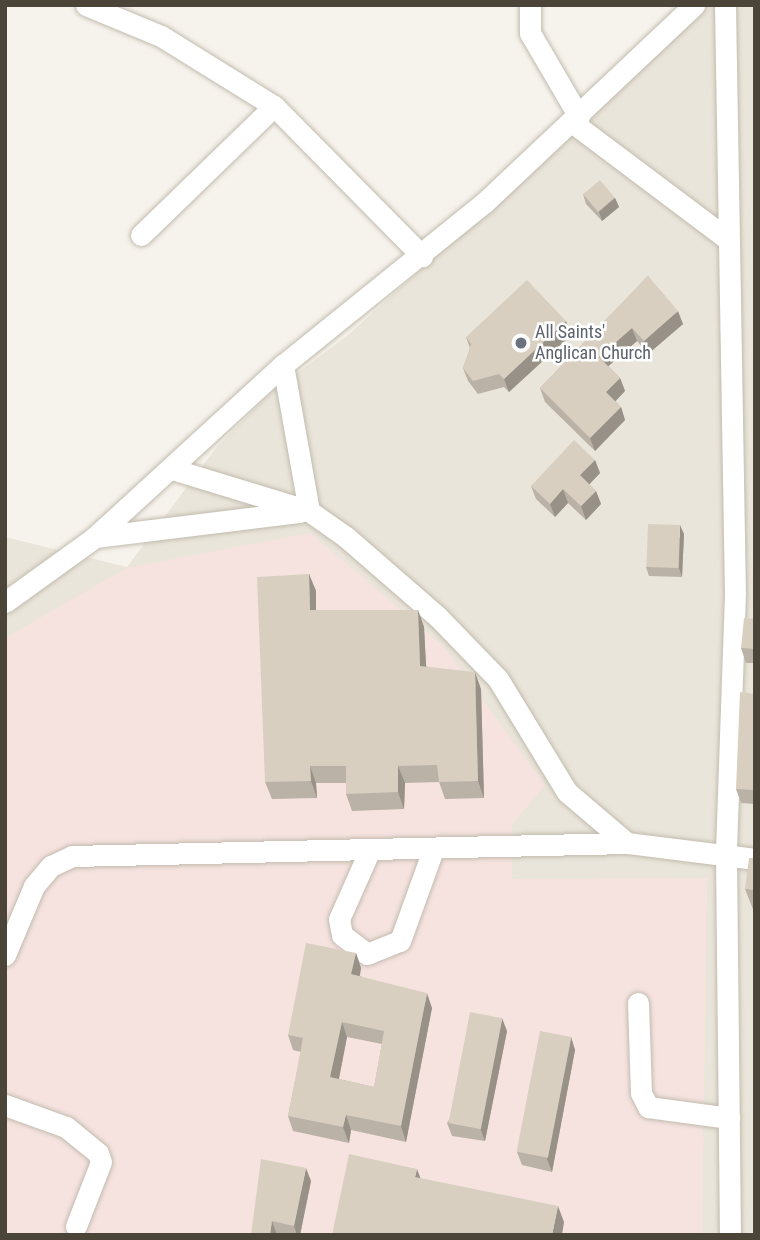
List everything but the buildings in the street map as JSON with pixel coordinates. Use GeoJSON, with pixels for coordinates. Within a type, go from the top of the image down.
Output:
{"type":"FeatureCollection","features":[{"type":"Feature","properties":{"kind":"street"},"geometry":{"type":"LineString","coordinates":[[86,5],[161,36],[274,106],[422,256]]}},
{"type":"Feature","properties":{"kind":"street"},"geometry":{"type":"LineString","coordinates":[[530,5],[530,33],[576,120],[726,238]]}},
{"type":"Feature","properties":{"kind":"street"},"geometry":{"type":"LineString","coordinates":[[5,602],[95,537],[283,365],[422,256],[576,120],[694,5]]}},
{"type":"Feature","properties":{"kind":"street"},"geometry":{"type":"LineString","coordinates":[[725,5],[726,238],[745,594],[726,856],[730,1235]]}},
{"type":"Feature","properties":{"kind":"street"},"geometry":{"type":"LineString","coordinates":[[141,235],[274,106]]}},
{"type":"Feature","properties":{"kind":"street"},"geometry":{"type":"LineString","coordinates":[[283,365],[309,510]]}},
{"type":"Feature","properties":{"kind":"street"},"geometry":{"type":"LineString","coordinates":[[172,469],[309,510],[438,617],[498,679],[567,792],[626,843]]}},
{"type":"Feature","properties":{"kind":"street"},"geometry":{"type":"LineString","coordinates":[[95,537],[309,510]]}},
{"type":"Feature","properties":{"kind":"street"},"geometry":{"type":"LineString","coordinates":[[5,954],[34,886],[51,866],[72,856],[368,853],[626,843],[755,859]]}},
{"type":"Feature","properties":{"kind":"street"},"geometry":{"type":"LineString","coordinates":[[368,853],[340,919],[342,935],[355,947],[380,953],[400,941],[433,850]]}},
{"type":"Feature","properties":{"kind":"street"},"geometry":{"type":"LineString","coordinates":[[638,1003],[641,1093],[648,1107],[729,1118]]}},
{"type":"Feature","properties":{"kind":"street"},"geometry":{"type":"LineString","coordinates":[[5,1105],[66,1127],[99,1153],[101,1162],[76,1226]]}},
{"type":"Feature","properties":{"kind":"shaded area"},"geometry":{"type":"Polygon","coordinates":[[[700,5],[755,5],[755,1235],[5,1235],[5,537],[127,567],[216,448],[268,395],[347,336],[614,95],[700,5]]]}},
{"type":"Feature","properties":{"kind":"shaded area"},"geometry":{"type":"Polygon","coordinates":[[[310,533],[443,646],[545,785],[512,824],[512,879],[707,878],[702,1235],[5,1235],[5,638],[127,568],[310,533]]]}},
{"type":"Feature","properties":{"kind":"place","name":"All Saints' Anglican Church"},"geometry":{"type":"Point","coordinates":[521,343]}}]}
